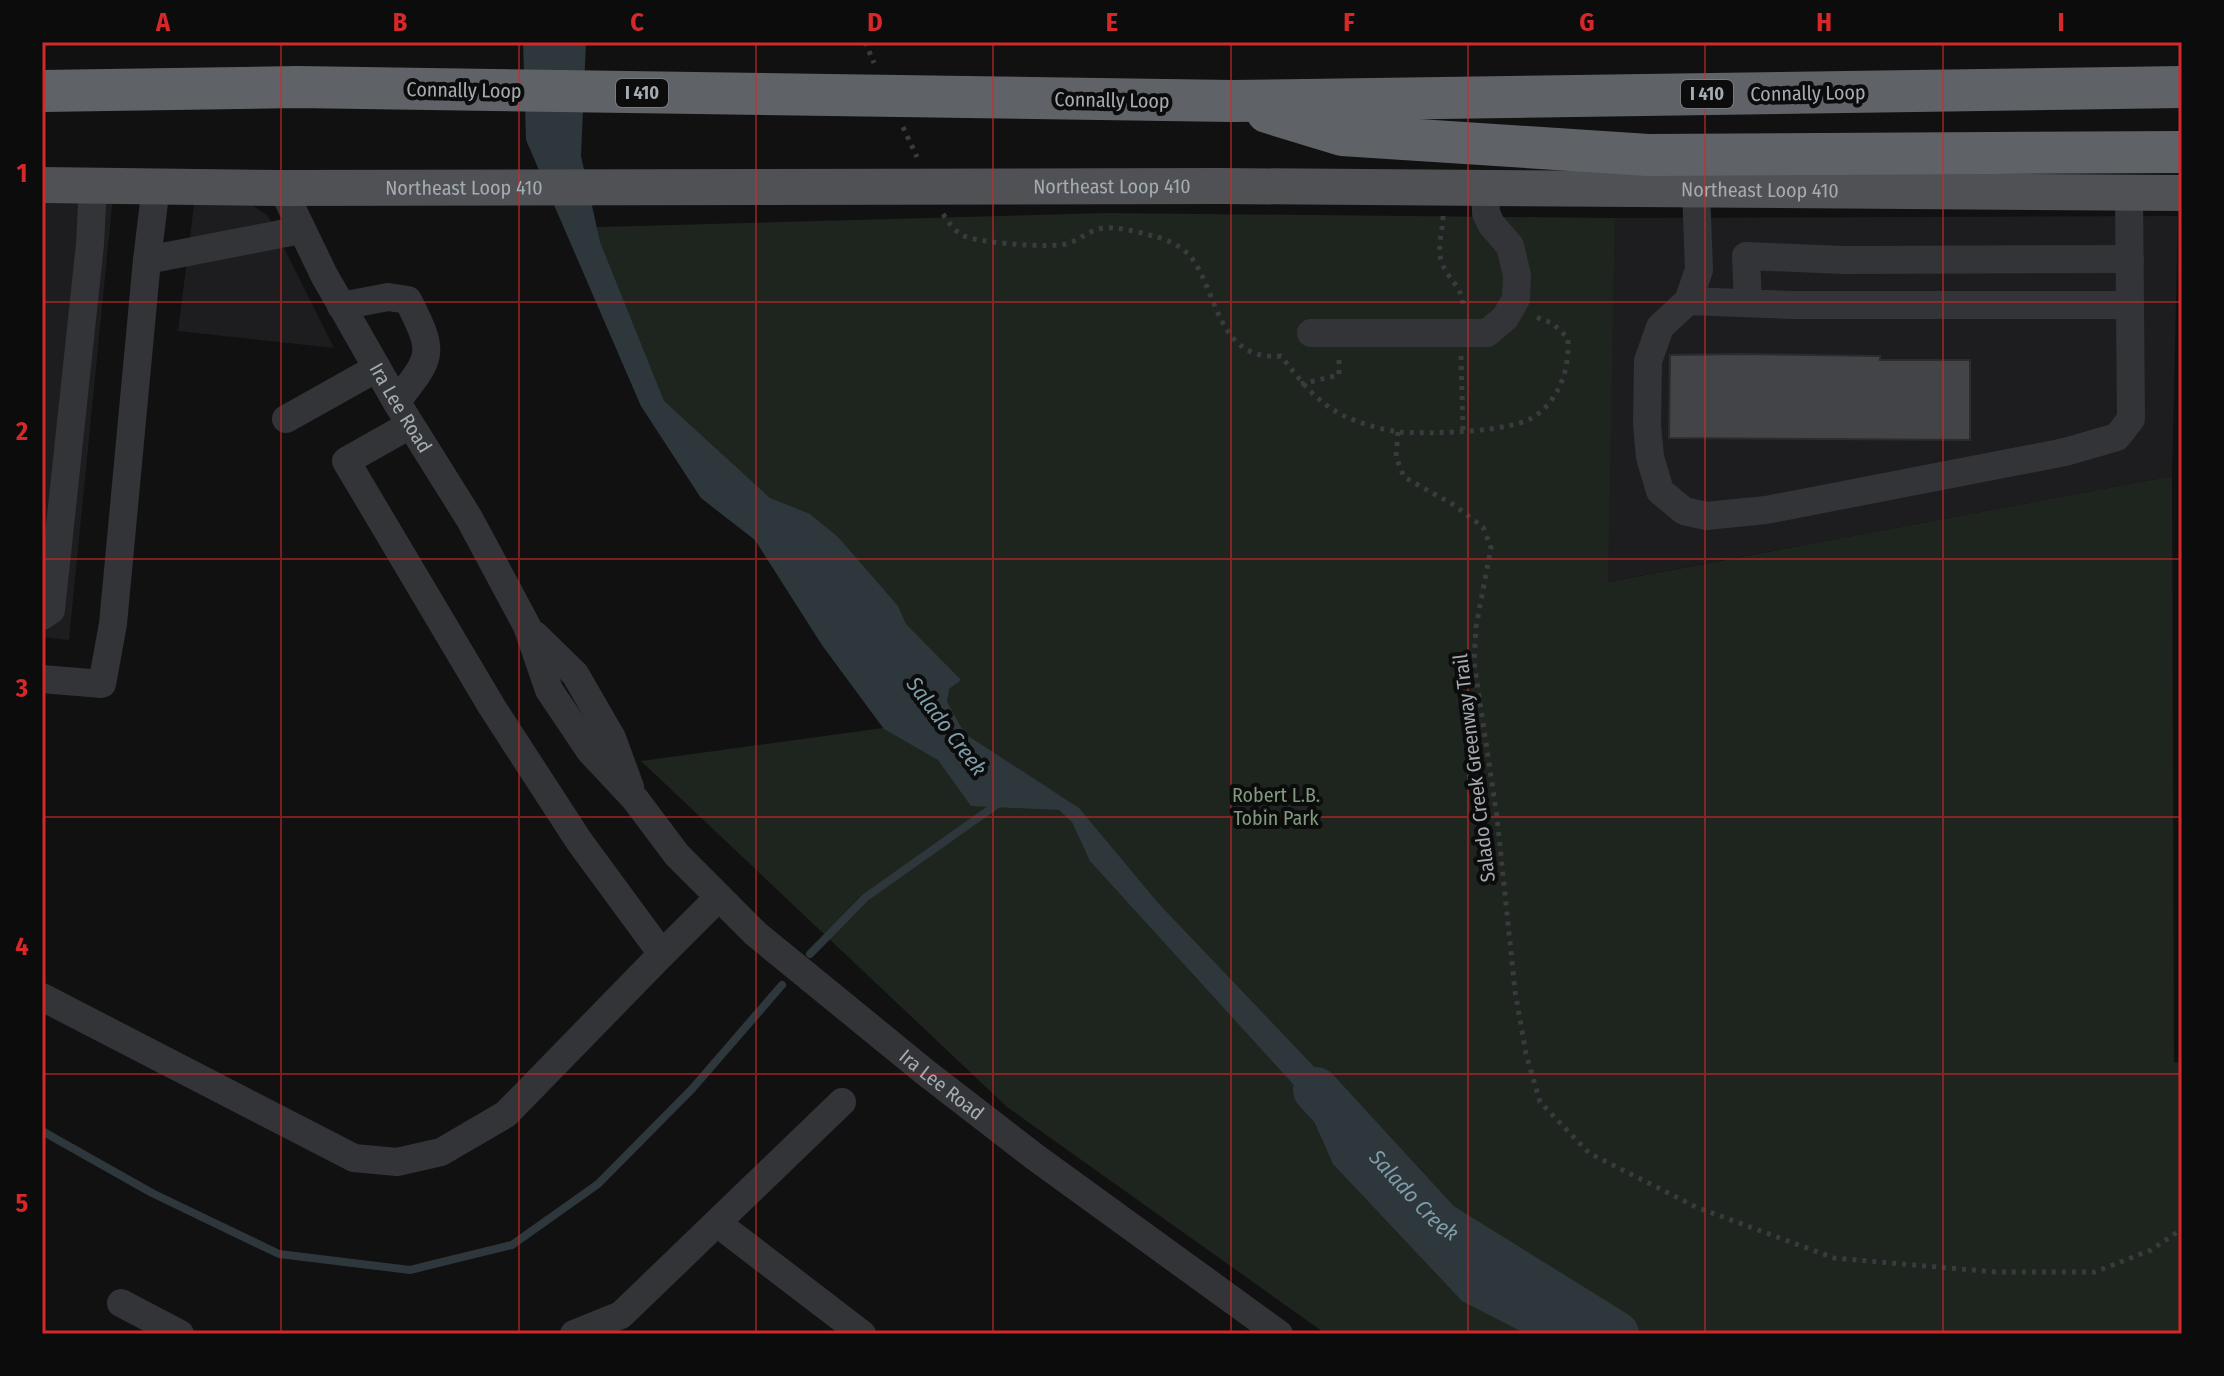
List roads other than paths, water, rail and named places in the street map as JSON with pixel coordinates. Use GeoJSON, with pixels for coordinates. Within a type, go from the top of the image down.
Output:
{"type":"FeatureCollection","features":[{"type":"Feature","properties":{"kind":"highway","name":"Connally Loop"},"geometry":{"type":"LineString","coordinates":[[42,91],[297,87],[1232,101],[2182,87]]}},
{"type":"Feature","properties":{"kind":"highway"},"geometry":{"type":"LineString","coordinates":[[1232,101],[1342,135],[1482,146],[2132,172],[2182,154]]}},
{"type":"Feature","properties":{"kind":"main road","name":"Northeast Loop 410"},"geometry":{"type":"LineString","coordinates":[[42,185],[282,188],[1035,186],[1696,189],[2132,172],[2182,193]]}},
{"type":"Feature","properties":{"kind":"street"},"geometry":{"type":"LineString","coordinates":[[1696,189],[1699,270],[1688,301],[1660,327],[1648,361],[1647,425],[1650,457],[1660,491],[1684,511],[1706,516],[1766,510],[2065,452],[2117,437],[2131,419],[2132,172]]}},
{"type":"Feature","properties":{"kind":"street"},"geometry":{"type":"LineString","coordinates":[[42,616],[51,610],[90,244],[93,185]]}},
{"type":"Feature","properties":{"kind":"street"},"geometry":{"type":"LineString","coordinates":[[42,679],[102,684],[113,624],[156,186]]}},
{"type":"Feature","properties":{"kind":"street"},"geometry":{"type":"LineString","coordinates":[[1311,333],[1487,333],[1505,318],[1516,299],[1517,275],[1510,246],[1491,224],[1486,213],[1485,187]]}},
{"type":"Feature","properties":{"kind":"street","name":"Ira Lee Road"},"geometry":{"type":"LineString","coordinates":[[282,188],[341,306],[469,518],[527,626],[549,690],[590,751],[635,799],[677,855],[756,934],[925,1072],[1035,1157],[1279,1334]]}},
{"type":"Feature","properties":{"kind":"street"},"geometry":{"type":"LineString","coordinates":[[147,260],[301,230]]}},
{"type":"Feature","properties":{"kind":"street"},"geometry":{"type":"LineString","coordinates":[[1748,303],[1746,256],[1844,260],[2130,259]]}},
{"type":"Feature","properties":{"kind":"street"},"geometry":{"type":"LineString","coordinates":[[341,306],[388,297],[408,300],[426,336],[425,364],[403,413],[346,461],[492,707],[579,841],[662,954]]}},
{"type":"Feature","properties":{"kind":"street"},"geometry":{"type":"LineString","coordinates":[[1688,301],[2130,305]]}},
{"type":"Feature","properties":{"kind":"street"},"geometry":{"type":"LineString","coordinates":[[286,419],[377,368]]}},
{"type":"Feature","properties":{"kind":"street"},"geometry":{"type":"LineString","coordinates":[[42,997],[354,1158],[397,1162],[441,1152],[506,1114],[718,898]]}},
{"type":"Feature","properties":{"kind":"street"},"geometry":{"type":"LineString","coordinates":[[574,1334],[621,1315],[842,1102]]}},
{"type":"Feature","properties":{"kind":"street"},"geometry":{"type":"LineString","coordinates":[[717,1223],[862,1334]]}},
{"type":"Feature","properties":{"kind":"street"},"geometry":{"type":"LineString","coordinates":[[121,1303],[180,1334]]}},
{"type":"Feature","properties":{"kind":"water"},"geometry":{"type":"Polygon","coordinates":[[[523,42],[586,42],[581,156],[600,242],[664,401],[770,498],[810,514],[838,537],[898,606],[906,624],[961,680],[949,689],[947,702],[965,734],[1079,808],[1159,904],[1321,1074],[1387,1184],[1412,1212],[1511,1288],[1594,1334],[1526,1334],[1462,1301],[1333,1164],[1302,1094],[1090,861],[1072,822],[1059,810],[971,806],[938,760],[884,729],[822,645],[755,540],[701,498],[641,406],[526,140],[523,42]]]}},
{"type":"Feature","properties":{"kind":"waterway"},"geometry":{"type":"LineString","coordinates":[[810,954],[866,897],[999,803]]}},
{"type":"Feature","properties":{"kind":"waterway"},"geometry":{"type":"LineString","coordinates":[[42,1131],[152,1193],[279,1254],[410,1270],[512,1245],[598,1184],[692,1089],[782,985]]}},
{"type":"Feature","properties":{"kind":"waterway","name":"Salado Creek"},"geometry":{"type":"LineString","coordinates":[[1316,1090],[1439,1224],[1616,1334]]}},
{"type":"Feature","properties":{"kind":"park label","name":"Robert L.B. Tobin Park"},"geometry":{"type":"Point","coordinates":[1276,806]}}]}
